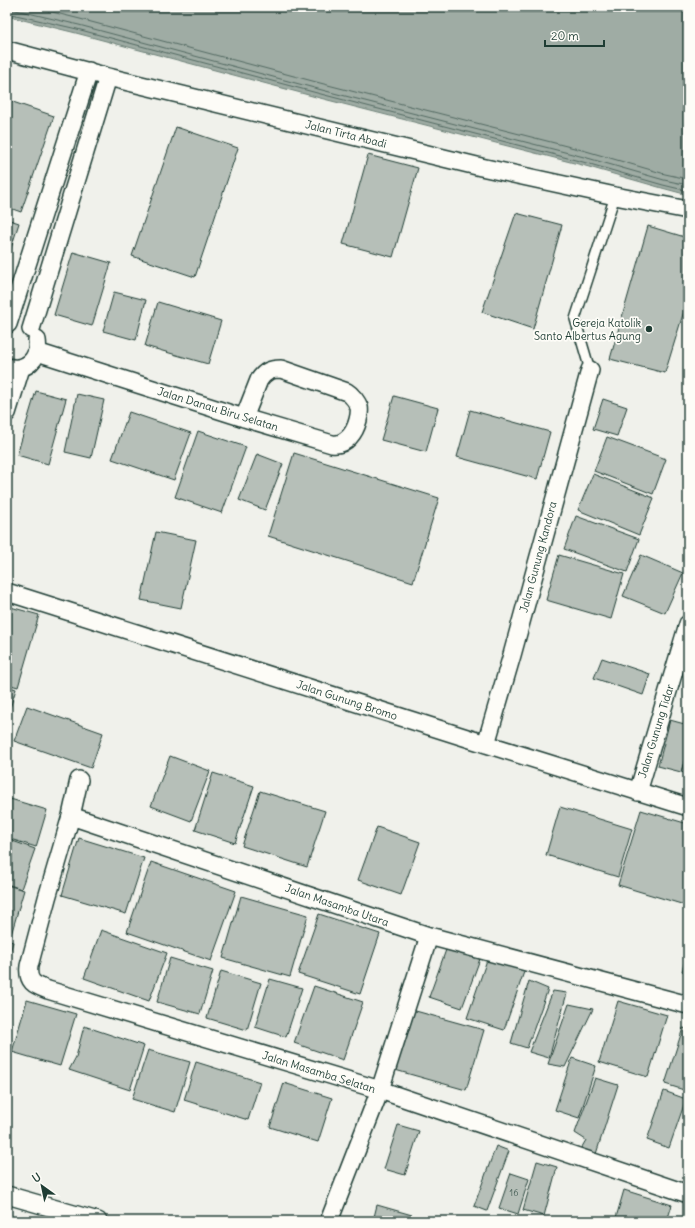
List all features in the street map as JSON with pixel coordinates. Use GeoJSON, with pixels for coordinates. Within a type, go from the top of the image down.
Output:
{"type":"FeatureCollection","features":[{"type":"Feature","properties":{"kind":"street","name":"Jalan Tirta Abadi"},"geometry":{"type":"LineString","coordinates":[[7,50],[108,77],[481,167],[688,210]]}},
{"type":"Feature","properties":{"kind":"street"},"geometry":{"type":"LineString","coordinates":[[7,413],[14,367],[32,362],[38,352],[37,339],[31,329],[20,323],[7,324],[89,71]]}},
{"type":"Feature","properties":{"kind":"street"},"geometry":{"type":"LineString","coordinates":[[31,329],[108,77]]}},
{"type":"Feature","properties":{"kind":"street","name":"Jalan Danau Biru Selatan"},"geometry":{"type":"LineString","coordinates":[[38,352],[244,418],[332,444],[338,444],[346,440],[354,431],[359,414],[359,408],[352,396],[347,392],[274,369],[266,372],[259,380],[244,418]]}},
{"type":"Feature","properties":{"kind":"street","name":"Jalan Gunung Kandora"},"geometry":{"type":"LineString","coordinates":[[486,744],[512,655],[590,370]]}},
{"type":"Feature","properties":{"kind":"street","name":"Jalan Gunung Bromo"},"geometry":{"type":"LineString","coordinates":[[7,592],[688,807]]}},
{"type":"Feature","properties":{"kind":"street","name":"Jalan Gunung Tidar"},"geometry":{"type":"LineString","coordinates":[[638,792],[684,654],[688,624]]}},
{"type":"Feature","properties":{"kind":"street"},"geometry":{"type":"LineString","coordinates":[[71,816],[79,780]]}},
{"type":"Feature","properties":{"kind":"street","name":"Jalan Masamba Selatan"},"geometry":{"type":"LineString","coordinates":[[71,816],[29,966],[28,978],[39,987],[380,1090],[688,1194]]}},
{"type":"Feature","properties":{"kind":"street","name":"Jalan Masamba Utara"},"geometry":{"type":"LineString","coordinates":[[71,816],[429,936],[688,1005]]}},
{"type":"Feature","properties":{"kind":"street"},"geometry":{"type":"LineString","coordinates":[[329,1221],[380,1090],[429,936]]}},
{"type":"Feature","properties":{"kind":"street"},"geometry":{"type":"LineString","coordinates":[[7,1195],[98,1221]]}},
{"type":"Feature","properties":{"kind":"lane"},"geometry":{"type":"LineString","coordinates":[[590,370],[575,319],[615,196]]}},
{"type":"Feature","properties":{"kind":"water"},"geometry":{"type":"Polygon","coordinates":[[[7,7],[688,7],[688,195],[582,165],[7,16],[7,7]]]}},
{"type":"Feature","properties":{"kind":"building"},"geometry":{"type":"Polygon","coordinates":[[[7,100],[54,116],[21,212],[7,207],[7,100]]]}},
{"type":"Feature","properties":{"kind":"building"},"geometry":{"type":"Polygon","coordinates":[[[176,127],[238,148],[195,277],[132,256],[176,127]]]}},
{"type":"Feature","properties":{"kind":"building"},"geometry":{"type":"Polygon","coordinates":[[[368,155],[418,168],[393,257],[343,244],[368,155]]]}},
{"type":"Feature","properties":{"kind":"building"},"geometry":{"type":"Polygon","coordinates":[[[516,213],[562,225],[533,329],[482,312],[516,213]]]}},
{"type":"Feature","properties":{"kind":"building"},"geometry":{"type":"Polygon","coordinates":[[[7,219],[19,223],[7,261],[7,219]]]}},
{"type":"Feature","properties":{"kind":"building","name":"Gereja Katolik Santo Albertus Agung"},"geometry":{"type":"Polygon","coordinates":[[[648,226],[688,238],[688,298],[665,373],[610,359],[648,226]]]}},
{"type":"Feature","properties":{"kind":"building"},"geometry":{"type":"Polygon","coordinates":[[[73,252],[111,263],[92,326],[54,315],[73,252]]]}},
{"type":"Feature","properties":{"kind":"building"},"geometry":{"type":"Polygon","coordinates":[[[114,292],[146,300],[136,340],[103,331],[114,292]]]}},
{"type":"Feature","properties":{"kind":"building"},"geometry":{"type":"Polygon","coordinates":[[[158,302],[221,321],[208,364],[145,346],[158,302]]]}},
{"type":"Feature","properties":{"kind":"building"},"geometry":{"type":"Polygon","coordinates":[[[36,391],[66,399],[48,464],[17,455],[36,391]]]}},
{"type":"Feature","properties":{"kind":"building"},"geometry":{"type":"Polygon","coordinates":[[[77,394],[104,400],[91,458],[65,452],[77,394]]]}},
{"type":"Feature","properties":{"kind":"building"},"geometry":{"type":"Polygon","coordinates":[[[394,396],[438,408],[426,452],[381,440],[394,396]]]}},
{"type":"Feature","properties":{"kind":"building"},"geometry":{"type":"Polygon","coordinates":[[[603,399],[627,407],[617,436],[593,429],[603,399]]]}},
{"type":"Feature","properties":{"kind":"building"},"geometry":{"type":"Polygon","coordinates":[[[470,410],[550,432],[537,479],[457,457],[470,410]]]}},
{"type":"Feature","properties":{"kind":"building"},"geometry":{"type":"Polygon","coordinates":[[[129,412],[191,433],[174,480],[112,459],[129,412]]]}},
{"type":"Feature","properties":{"kind":"building"},"geometry":{"type":"Polygon","coordinates":[[[198,431],[246,447],[222,513],[175,497],[198,431]]]}},
{"type":"Feature","properties":{"kind":"building"},"geometry":{"type":"Polygon","coordinates":[[[607,437],[666,459],[653,494],[594,471],[607,437]]]}},
{"type":"Feature","properties":{"kind":"building"},"geometry":{"type":"Polygon","coordinates":[[[294,453],[439,498],[413,582],[268,536],[294,453]]]}},
{"type":"Feature","properties":{"kind":"building"},"geometry":{"type":"Polygon","coordinates":[[[257,454],[283,464],[265,510],[239,500],[257,454]]]}},
{"type":"Feature","properties":{"kind":"building"},"geometry":{"type":"Polygon","coordinates":[[[593,474],[654,498],[639,535],[578,510],[593,474]]]}},
{"type":"Feature","properties":{"kind":"building"},"geometry":{"type":"Polygon","coordinates":[[[576,516],[639,539],[627,572],[564,549],[576,516]]]}},
{"type":"Feature","properties":{"kind":"building"},"geometry":{"type":"Polygon","coordinates":[[[156,532],[196,540],[181,608],[141,600],[156,532]]]}},
{"type":"Feature","properties":{"kind":"building"},"geometry":{"type":"Polygon","coordinates":[[[559,555],[624,574],[611,619],[546,600],[559,555]]]}},
{"type":"Feature","properties":{"kind":"building"},"geometry":{"type":"Polygon","coordinates":[[[641,555],[683,573],[665,613],[623,596],[641,555]]]}},
{"type":"Feature","properties":{"kind":"building"},"geometry":{"type":"Polygon","coordinates":[[[7,606],[39,615],[18,687],[7,684],[7,606]]]}},
{"type":"Feature","properties":{"kind":"building"},"geometry":{"type":"Polygon","coordinates":[[[602,658],[650,674],[643,695],[594,678],[602,658]]]}},
{"type":"Feature","properties":{"kind":"building"},"geometry":{"type":"Polygon","coordinates":[[[7,686],[16,689],[7,718],[7,686]]]}},
{"type":"Feature","properties":{"kind":"building"},"geometry":{"type":"Polygon","coordinates":[[[27,706],[103,733],[91,768],[14,741],[27,706]]]}},
{"type":"Feature","properties":{"kind":"building"},"geometry":{"type":"Polygon","coordinates":[[[670,720],[688,725],[688,749],[681,772],[658,766],[670,720]]]}},
{"type":"Feature","properties":{"kind":"building"},"geometry":{"type":"Polygon","coordinates":[[[688,749],[688,774],[681,772],[688,749]]]}},
{"type":"Feature","properties":{"kind":"building"},"geometry":{"type":"Polygon","coordinates":[[[170,756],[210,771],[191,821],[151,806],[170,756]]]}},
{"type":"Feature","properties":{"kind":"building"},"geometry":{"type":"Polygon","coordinates":[[[213,773],[254,786],[235,843],[195,830],[213,773]]]}},
{"type":"Feature","properties":{"kind":"building"},"geometry":{"type":"Polygon","coordinates":[[[260,791],[325,811],[307,867],[242,846],[260,791]]]}},
{"type":"Feature","properties":{"kind":"building"},"geometry":{"type":"Polygon","coordinates":[[[7,798],[47,810],[36,847],[7,838],[7,798]]]}},
{"type":"Feature","properties":{"kind":"building"},"geometry":{"type":"Polygon","coordinates":[[[560,807],[632,829],[618,877],[546,855],[560,807]]]}},
{"type":"Feature","properties":{"kind":"building"},"geometry":{"type":"Polygon","coordinates":[[[641,810],[688,824],[688,906],[618,885],[641,810]]]}},
{"type":"Feature","properties":{"kind":"building"},"geometry":{"type":"Polygon","coordinates":[[[377,827],[420,842],[401,895],[358,880],[377,827]]]}},
{"type":"Feature","properties":{"kind":"building"},"geometry":{"type":"Polygon","coordinates":[[[79,838],[144,858],[126,914],[62,895],[79,838]]]}},
{"type":"Feature","properties":{"kind":"building"},"geometry":{"type":"Polygon","coordinates":[[[7,839],[35,849],[21,889],[7,884],[7,839]]]}},
{"type":"Feature","properties":{"kind":"building"},"geometry":{"type":"Polygon","coordinates":[[[151,862],[236,891],[211,961],[127,932],[151,862]]]}},
{"type":"Feature","properties":{"kind":"building"},"geometry":{"type":"Polygon","coordinates":[[[7,885],[24,890],[11,935],[7,934],[7,885]]]}},
{"type":"Feature","properties":{"kind":"building"},"geometry":{"type":"Polygon","coordinates":[[[241,896],[308,915],[290,977],[223,958],[241,896]]]}},
{"type":"Feature","properties":{"kind":"building"},"geometry":{"type":"Polygon","coordinates":[[[319,914],[380,934],[360,994],[298,974],[319,914]]]}},
{"type":"Feature","properties":{"kind":"building"},"geometry":{"type":"Polygon","coordinates":[[[101,930],[167,953],[149,1001],[84,978],[101,930]]]}},
{"type":"Feature","properties":{"kind":"building"},"geometry":{"type":"Polygon","coordinates":[[[7,940],[13,942],[7,963],[7,940]]]}},
{"type":"Feature","properties":{"kind":"building"},"geometry":{"type":"Polygon","coordinates":[[[447,947],[480,959],[462,1008],[429,997],[447,947]]]}},
{"type":"Feature","properties":{"kind":"building"},"geometry":{"type":"Polygon","coordinates":[[[688,951],[688,973],[682,971],[688,951]]]}},
{"type":"Feature","properties":{"kind":"building"},"geometry":{"type":"Polygon","coordinates":[[[489,954],[526,966],[504,1030],[467,1018],[489,954]]]}},
{"type":"Feature","properties":{"kind":"building"},"geometry":{"type":"Polygon","coordinates":[[[170,958],[213,971],[200,1014],[157,1002],[170,958]]]}},
{"type":"Feature","properties":{"kind":"building"},"geometry":{"type":"Polygon","coordinates":[[[221,971],[261,983],[247,1030],[207,1018],[221,971]]]}},
{"type":"Feature","properties":{"kind":"building"},"geometry":{"type":"Polygon","coordinates":[[[270,979],[302,988],[286,1037],[255,1027],[270,979]]]}},
{"type":"Feature","properties":{"kind":"building"},"geometry":{"type":"Polygon","coordinates":[[[529,981],[548,989],[527,1048],[511,1043],[529,981]]]}},
{"type":"Feature","properties":{"kind":"building"},"geometry":{"type":"Polygon","coordinates":[[[314,986],[363,1002],[343,1060],[294,1043],[314,986]]]}},
{"type":"Feature","properties":{"kind":"building"},"geometry":{"type":"Polygon","coordinates":[[[553,991],[567,993],[549,1058],[529,1052],[553,991]]]}},
{"type":"Feature","properties":{"kind":"building"},"geometry":{"type":"Polygon","coordinates":[[[27,1000],[76,1014],[60,1066],[12,1052],[27,1000]]]}},
{"type":"Feature","properties":{"kind":"building"},"geometry":{"type":"Polygon","coordinates":[[[618,1001],[667,1015],[648,1077],[599,1062],[618,1001]]]}},
{"type":"Feature","properties":{"kind":"building"},"geometry":{"type":"Polygon","coordinates":[[[569,1004],[593,1009],[565,1067],[548,1064],[569,1004]]]}},
{"type":"Feature","properties":{"kind":"building"},"geometry":{"type":"Polygon","coordinates":[[[412,1010],[484,1030],[466,1090],[395,1070],[412,1010]]]}},
{"type":"Feature","properties":{"kind":"building"},"geometry":{"type":"Polygon","coordinates":[[[7,1023],[11,1024],[7,1038],[7,1023]]]}},
{"type":"Feature","properties":{"kind":"building"},"geometry":{"type":"Polygon","coordinates":[[[84,1026],[144,1046],[130,1090],[69,1070],[76,1057],[84,1026]]]}},
{"type":"Feature","properties":{"kind":"building"},"geometry":{"type":"Polygon","coordinates":[[[683,1028],[688,1029],[688,1078],[684,1090],[665,1084],[683,1028]]]}},
{"type":"Feature","properties":{"kind":"building"},"geometry":{"type":"Polygon","coordinates":[[[148,1050],[190,1062],[175,1112],[132,1099],[148,1050]]]}},
{"type":"Feature","properties":{"kind":"building"},"geometry":{"type":"Polygon","coordinates":[[[572,1058],[596,1066],[579,1118],[555,1110],[572,1058]]]}},
{"type":"Feature","properties":{"kind":"building"},"geometry":{"type":"Polygon","coordinates":[[[196,1062],[260,1082],[248,1120],[184,1100],[196,1062]]]}},
{"type":"Feature","properties":{"kind":"building"},"geometry":{"type":"Polygon","coordinates":[[[595,1078],[618,1085],[596,1154],[579,1152],[586,1140],[575,1133],[595,1078]]]}},
{"type":"Feature","properties":{"kind":"building"},"geometry":{"type":"Polygon","coordinates":[[[284,1083],[332,1098],[318,1142],[270,1127],[284,1083]]]}},
{"type":"Feature","properties":{"kind":"building"},"geometry":{"type":"Polygon","coordinates":[[[664,1091],[686,1099],[669,1148],[647,1140],[664,1091]]]}},
{"type":"Feature","properties":{"kind":"building"},"geometry":{"type":"Polygon","coordinates":[[[398,1125],[419,1131],[405,1175],[384,1169],[398,1125]]]}},
{"type":"Feature","properties":{"kind":"building"},"geometry":{"type":"Polygon","coordinates":[[[496,1146],[509,1151],[487,1211],[474,1206],[496,1146]]]}},
{"type":"Feature","properties":{"kind":"building"},"geometry":{"type":"Polygon","coordinates":[[[537,1161],[557,1167],[544,1216],[523,1210],[537,1161]]]}},
{"type":"Feature","properties":{"kind":"building"},"geometry":{"type":"Polygon","coordinates":[[[511,1173],[529,1179],[518,1214],[499,1208],[511,1173]]]}},
{"type":"Feature","properties":{"kind":"building"},"geometry":{"type":"Polygon","coordinates":[[[624,1190],[672,1205],[667,1221],[615,1221],[624,1190]]]}},
{"type":"Feature","properties":{"kind":"building"},"geometry":{"type":"Polygon","coordinates":[[[377,1205],[412,1215],[411,1221],[373,1221],[377,1205]]]}},
{"type":"Feature","properties":{"kind":"place","name":"Gereja Katolik Santo Albertus Agung"},"geometry":{"type":"Point","coordinates":[649,329]}}]}
